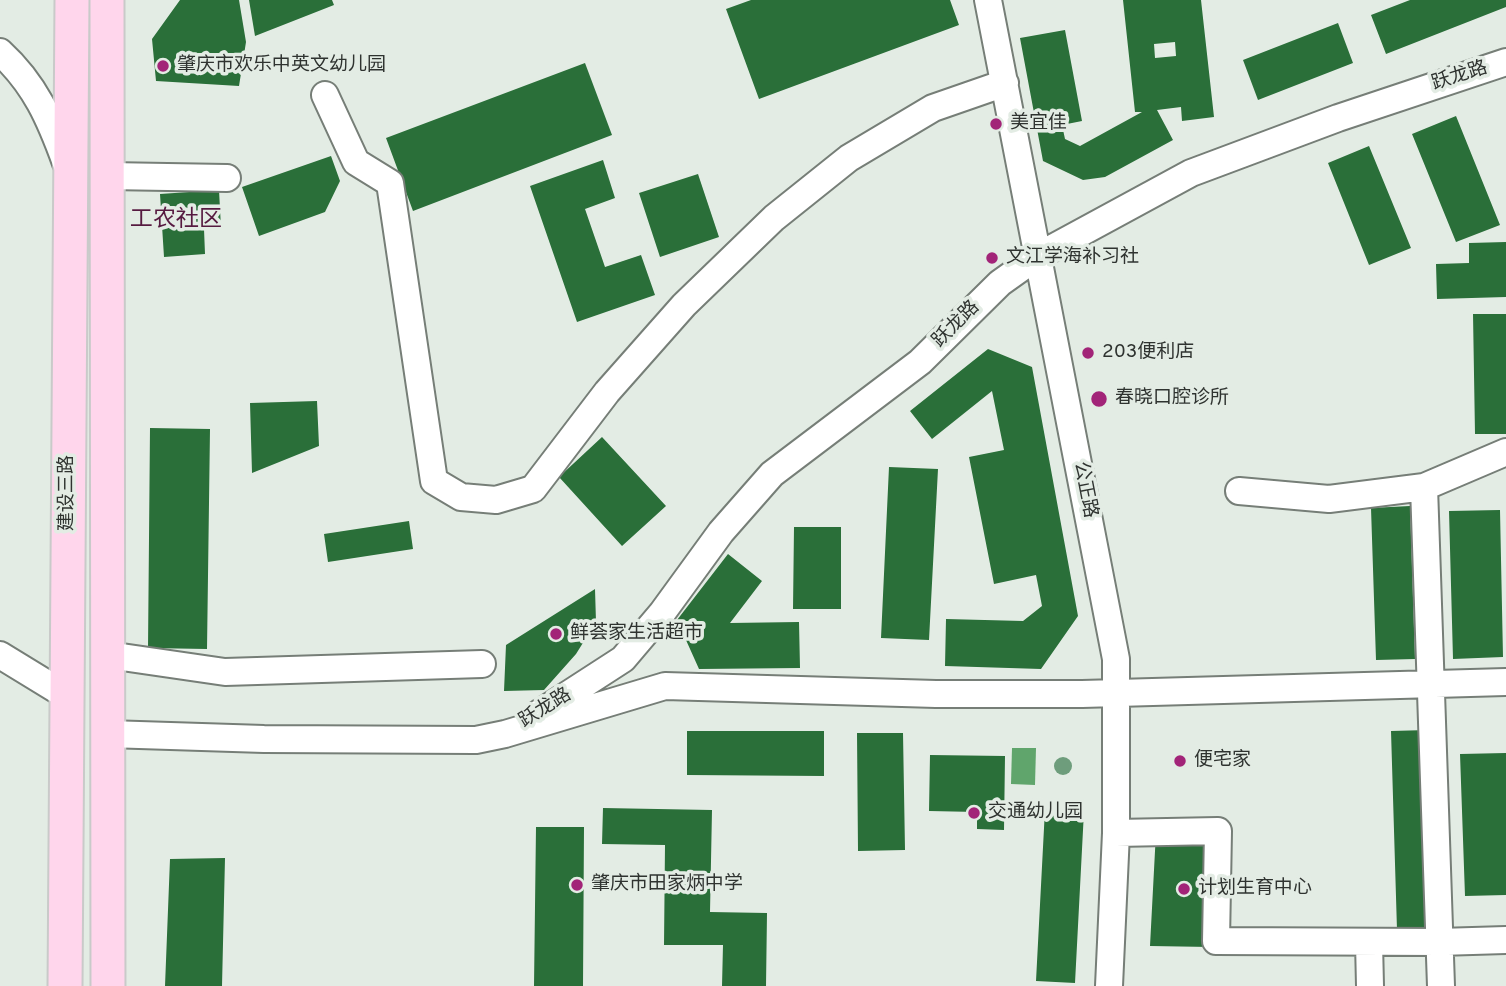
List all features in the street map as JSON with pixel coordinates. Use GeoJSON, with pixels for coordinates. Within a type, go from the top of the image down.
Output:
{"type":"FeatureCollection","features":[{"type":"Feature","properties":{"kind":"main road","name":"建设三路"},"geometry":{"type":"LineString","coordinates":[[65,986],[72,0]]}},
{"type":"Feature","properties":{"kind":"main road","name":"建设三路"},"geometry":{"type":"LineString","coordinates":[[107,0],[108,986]]}},
{"type":"Feature","properties":{"kind":"main road"},"geometry":{"type":"LineString","coordinates":[[70,175],[108,176]]}},
{"type":"Feature","properties":{"kind":"street","name":"公正路"},"geometry":{"type":"LineString","coordinates":[[988,0],[1116,660],[1116,833],[1109,986]]}},
{"type":"Feature","properties":{"kind":"street"},"geometry":{"type":"LineString","coordinates":[[0,52],[15,65],[35,92],[52,125],[70,175]]}},
{"type":"Feature","properties":{"kind":"street","name":"跃龙路"},"geometry":{"type":"LineString","coordinates":[[505,734],[623,659],[662,613],[721,532],[772,474],[920,362],[1000,283],[1038,256],[1191,173],[1338,118],[1506,62]]}},
{"type":"Feature","properties":{"kind":"street"},"geometry":{"type":"LineString","coordinates":[[325,94],[356,162],[390,183],[434,481],[461,497],[496,500],[533,489],[607,392],[684,305],[774,218],[849,158],[933,108],[1005,83]]}},
{"type":"Feature","properties":{"kind":"street"},"geometry":{"type":"LineString","coordinates":[[108,176],[227,178]]}},
{"type":"Feature","properties":{"kind":"street"},"geometry":{"type":"LineString","coordinates":[[1239,491],[1329,499],[1424,487],[1506,452]]}},
{"type":"Feature","properties":{"kind":"street"},"geometry":{"type":"LineString","coordinates":[[1424,487],[1441,986]]}},
{"type":"Feature","properties":{"kind":"street"},"geometry":{"type":"LineString","coordinates":[[108,654],[225,672],[482,664]]}},
{"type":"Feature","properties":{"kind":"street"},"geometry":{"type":"LineString","coordinates":[[0,655],[67,695]]}},
{"type":"Feature","properties":{"kind":"street"},"geometry":{"type":"LineString","coordinates":[[108,734],[264,739],[475,740],[505,734],[665,686],[936,694],[1117,693],[1506,682]]}},
{"type":"Feature","properties":{"kind":"street"},"geometry":{"type":"LineString","coordinates":[[1116,833],[1218,831],[1216,941],[1506,940]]}},
{"type":"Feature","properties":{"kind":"street"},"geometry":{"type":"LineString","coordinates":[[1369,942],[1370,986]]}},
{"type":"Feature","properties":{"kind":"shaded area"},"geometry":{"type":"Polygon","coordinates":[[[1012,748],[1036,748],[1035,785],[1011,784],[1012,748]]]}},
{"type":"Feature","properties":{"kind":"building"},"geometry":{"type":"Polygon","coordinates":[[[180,0],[239,0],[246,42],[239,86],[156,81],[152,39],[180,0]]]}},
{"type":"Feature","properties":{"kind":"building"},"geometry":{"type":"Polygon","coordinates":[[[249,0],[332,0],[334,5],[255,36],[249,0]]]}},
{"type":"Feature","properties":{"kind":"building"},"geometry":{"type":"Polygon","coordinates":[[[751,0],[950,0],[959,25],[759,99],[726,9],[751,0]]]}},
{"type":"Feature","properties":{"kind":"building"},"geometry":{"type":"Polygon","coordinates":[[[1123,0],[1201,0],[1214,117],[1182,121],[1181,107],[1157,110],[1173,140],[1105,177],[1083,180],[1043,161],[1020,38],[1065,30],[1082,121],[1062,125],[1065,139],[1080,146],[1142,112],[1135,112],[1123,0]],[[1175,42],[1154,44],[1155,58],[1176,56],[1175,42]]]}},
{"type":"Feature","properties":{"kind":"building"},"geometry":{"type":"Polygon","coordinates":[[[1410,0],[1506,0],[1506,7],[1386,54],[1371,15],[1410,0]]]}},
{"type":"Feature","properties":{"kind":"building"},"geometry":{"type":"Polygon","coordinates":[[[1338,23],[1353,63],[1258,100],[1243,60],[1338,23]]]}},
{"type":"Feature","properties":{"kind":"building"},"geometry":{"type":"Polygon","coordinates":[[[585,63],[612,135],[413,211],[386,138],[585,63]]]}},
{"type":"Feature","properties":{"kind":"building"},"geometry":{"type":"Polygon","coordinates":[[[1456,116],[1500,225],[1456,242],[1412,134],[1456,116]]]}},
{"type":"Feature","properties":{"kind":"building"},"geometry":{"type":"Polygon","coordinates":[[[1369,146],[1411,248],[1369,265],[1328,163],[1369,146]]]}},
{"type":"Feature","properties":{"kind":"building"},"geometry":{"type":"Polygon","coordinates":[[[331,156],[340,181],[325,212],[259,236],[242,187],[331,156]]]}},
{"type":"Feature","properties":{"kind":"building"},"geometry":{"type":"Polygon","coordinates":[[[603,160],[615,198],[585,209],[605,267],[641,255],[655,295],[577,322],[530,186],[603,160]]]}},
{"type":"Feature","properties":{"kind":"building"},"geometry":{"type":"Polygon","coordinates":[[[698,174],[719,237],[660,257],[639,193],[698,174]]]}},
{"type":"Feature","properties":{"kind":"building"},"geometry":{"type":"Polygon","coordinates":[[[219,190],[221,228],[204,229],[205,254],[164,257],[160,194],[219,190]]]}},
{"type":"Feature","properties":{"kind":"building"},"geometry":{"type":"Polygon","coordinates":[[[1506,242],[1506,297],[1437,299],[1436,264],[1469,263],[1469,243],[1506,242]]]}},
{"type":"Feature","properties":{"kind":"building"},"geometry":{"type":"Polygon","coordinates":[[[1473,314],[1506,314],[1506,434],[1475,434],[1473,314]]]}},
{"type":"Feature","properties":{"kind":"building"},"geometry":{"type":"Polygon","coordinates":[[[988,349],[1032,367],[1078,616],[1041,669],[945,666],[946,619],[1023,621],[1042,606],[1036,575],[994,584],[969,457],[1004,450],[992,391],[932,439],[910,411],[988,349]]]}},
{"type":"Feature","properties":{"kind":"building"},"geometry":{"type":"Polygon","coordinates":[[[317,401],[319,446],[252,473],[250,403],[317,401]]]}},
{"type":"Feature","properties":{"kind":"building"},"geometry":{"type":"Polygon","coordinates":[[[150,428],[210,429],[207,649],[148,648],[150,428]]]}},
{"type":"Feature","properties":{"kind":"building"},"geometry":{"type":"Polygon","coordinates":[[[602,437],[666,506],[622,546],[559,477],[602,437]]]}},
{"type":"Feature","properties":{"kind":"building"},"geometry":{"type":"Polygon","coordinates":[[[889,467],[938,469],[929,640],[881,638],[889,467]]]}},
{"type":"Feature","properties":{"kind":"building"},"geometry":{"type":"Polygon","coordinates":[[[1410,506],[1415,659],[1376,660],[1371,508],[1410,506]]]}},
{"type":"Feature","properties":{"kind":"building"},"geometry":{"type":"Polygon","coordinates":[[[1500,510],[1503,657],[1453,659],[1449,511],[1500,510]]]}},
{"type":"Feature","properties":{"kind":"building"},"geometry":{"type":"Polygon","coordinates":[[[409,521],[413,549],[328,562],[324,534],[409,521]]]}},
{"type":"Feature","properties":{"kind":"building"},"geometry":{"type":"Polygon","coordinates":[[[794,527],[841,527],[841,609],[793,609],[794,527]]]}},
{"type":"Feature","properties":{"kind":"building"},"geometry":{"type":"Polygon","coordinates":[[[728,554],[762,581],[730,623],[799,622],[800,668],[699,669],[677,620],[728,554]]]}},
{"type":"Feature","properties":{"kind":"building","name":"鲜荟家生活超市"},"geometry":{"type":"Polygon","coordinates":[[[595,589],[596,622],[576,654],[544,690],[504,691],[506,645],[595,589]]]}},
{"type":"Feature","properties":{"kind":"building"},"geometry":{"type":"Polygon","coordinates":[[[1428,730],[1434,929],[1397,930],[1391,731],[1428,730]]]}},
{"type":"Feature","properties":{"kind":"building"},"geometry":{"type":"Polygon","coordinates":[[[687,731],[824,731],[824,776],[687,775],[687,731]]]}},
{"type":"Feature","properties":{"kind":"building"},"geometry":{"type":"Polygon","coordinates":[[[857,733],[903,733],[905,850],[858,851],[857,733]]]}},
{"type":"Feature","properties":{"kind":"building"},"geometry":{"type":"Polygon","coordinates":[[[1506,753],[1506,895],[1465,896],[1460,754],[1506,753]]]}},
{"type":"Feature","properties":{"kind":"building"},"geometry":{"type":"Polygon","coordinates":[[[930,755],[1005,756],[1004,830],[977,829],[977,812],[929,811],[930,755]]]}},
{"type":"Feature","properties":{"kind":"building"},"geometry":{"type":"Polygon","coordinates":[[[603,808],[712,810],[710,912],[767,913],[766,986],[722,986],[723,945],[664,945],[665,845],[602,844],[603,808]]]}},
{"type":"Feature","properties":{"kind":"building"},"geometry":{"type":"Polygon","coordinates":[[[1045,809],[1084,811],[1075,983],[1036,981],[1045,809]]]}},
{"type":"Feature","properties":{"kind":"building"},"geometry":{"type":"Polygon","coordinates":[[[536,827],[584,827],[583,986],[534,986],[536,827]]]}},
{"type":"Feature","properties":{"kind":"building","name":"计划生育中心"},"geometry":{"type":"Polygon","coordinates":[[[1218,831],[1211,947],[1150,946],[1156,832],[1218,831]]]}},
{"type":"Feature","properties":{"kind":"building"},"geometry":{"type":"Polygon","coordinates":[[[225,858],[222,986],[165,986],[170,859],[225,858]]]}},
{"type":"Feature","properties":{"kind":"place","name":"肇庆市欢乐中英文幼儿园"},"geometry":{"type":"Point","coordinates":[163,66]}},
{"type":"Feature","properties":{"kind":"place","name":"美宜佳"},"geometry":{"type":"Point","coordinates":[996,124]}},
{"type":"Feature","properties":{"kind":"place","name":"文江学海补习社"},"geometry":{"type":"Point","coordinates":[992,258]}},
{"type":"Feature","properties":{"kind":"place","name":"203便利店"},"geometry":{"type":"Point","coordinates":[1088,353]}},
{"type":"Feature","properties":{"kind":"place","name":"春晓口腔诊所"},"geometry":{"type":"Point","coordinates":[1099,399]}},
{"type":"Feature","properties":{"kind":"place","name":"鲜荟家生活超市"},"geometry":{"type":"Point","coordinates":[556,634]}},
{"type":"Feature","properties":{"kind":"place","name":"便宅家"},"geometry":{"type":"Point","coordinates":[1180,761]}},
{"type":"Feature","properties":{"kind":"place","name":"交通幼儿园"},"geometry":{"type":"Point","coordinates":[974,813]}},
{"type":"Feature","properties":{"kind":"place","name":"肇庆市田家炳中学"},"geometry":{"type":"Point","coordinates":[577,885]}},
{"type":"Feature","properties":{"kind":"place","name":"计划生育中心"},"geometry":{"type":"Point","coordinates":[1184,889]}},
{"type":"Feature","properties":{"kind":"district","name":"工农社区"},"geometry":{"type":"Point","coordinates":[176,221]}}]}
